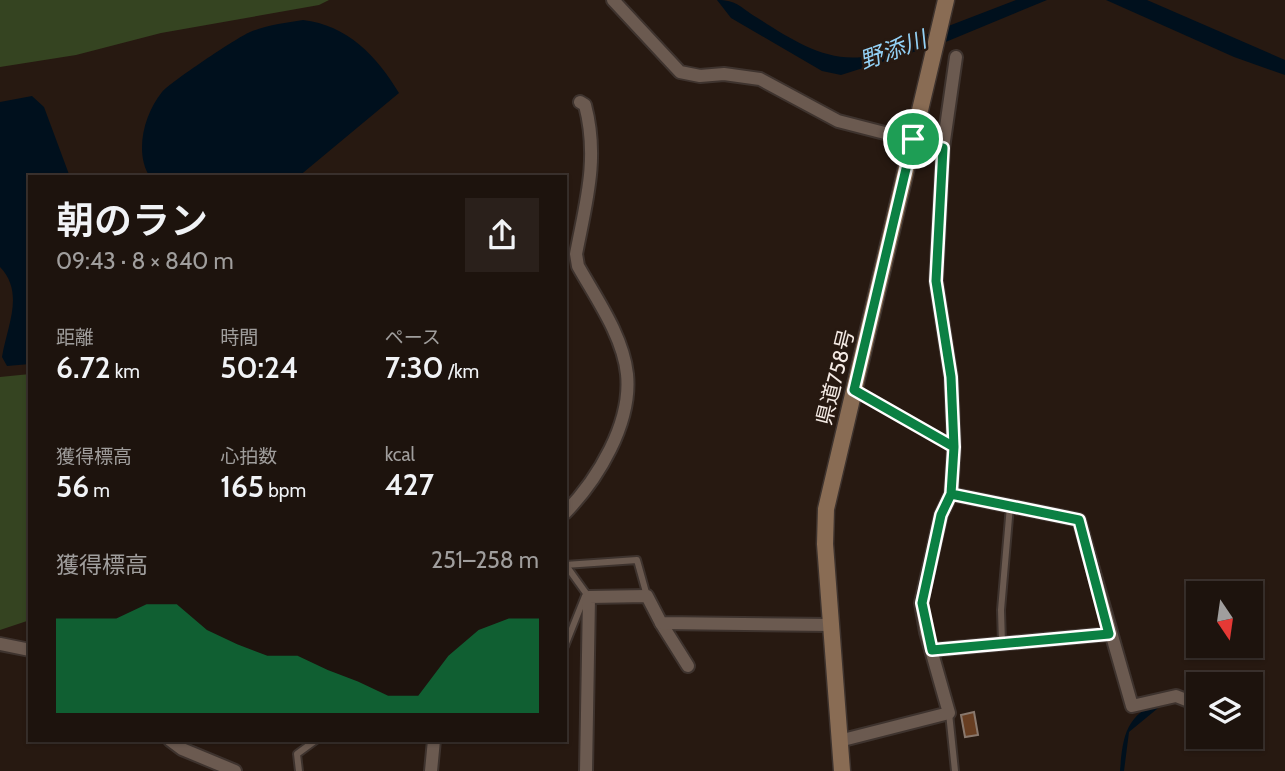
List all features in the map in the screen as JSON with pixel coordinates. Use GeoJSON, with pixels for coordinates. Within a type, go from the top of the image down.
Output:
{"type":"FeatureCollection","features":[{"type":"Feature","properties":{"kind":"main road","name":"県道758号"},"geometry":{"type":"LineString","coordinates":[[842,771],[826,509],[946,0]]}},
{"type":"Feature","properties":{"kind":"street"},"geometry":{"type":"LineString","coordinates":[[613,0],[680,72],[700,76],[724,74],[760,79],[838,121],[943,148]]}},
{"type":"Feature","properties":{"kind":"street"},"geometry":{"type":"LineString","coordinates":[[839,741],[949,713],[922,603],[939,524],[951,494],[954,447],[951,377],[936,281],[943,148],[956,57]]}},
{"type":"Feature","properties":{"kind":"street"},"geometry":{"type":"LineString","coordinates":[[567,510],[593,478],[618,430],[627,374],[619,345],[578,266],[576,254],[593,166],[589,121],[585,105],[580,102]]}},
{"type":"Feature","properties":{"kind":"street"},"geometry":{"type":"LineString","coordinates":[[951,494],[1079,520],[1109,634],[1132,706],[1177,696],[1186,700]]}},
{"type":"Feature","properties":{"kind":"street"},"geometry":{"type":"LineString","coordinates":[[586,771],[587,595],[647,596],[688,666]]}},
{"type":"Feature","properties":{"kind":"street"},"geometry":{"type":"LineString","coordinates":[[661,623],[831,625]]}},
{"type":"Feature","properties":{"kind":"street"},"geometry":{"type":"LineString","coordinates":[[932,650],[1109,634]]}},
{"type":"Feature","properties":{"kind":"street"},"geometry":{"type":"LineString","coordinates":[[0,644],[28,650]]}},
{"type":"Feature","properties":{"kind":"street"},"geometry":{"type":"LineString","coordinates":[[172,742],[181,749],[235,771]]}},
{"type":"Feature","properties":{"kind":"street"},"geometry":{"type":"LineString","coordinates":[[431,771],[434,742]]}},
{"type":"Feature","properties":{"kind":"lane"},"geometry":{"type":"LineString","coordinates":[[854,390],[954,447]]}},
{"type":"Feature","properties":{"kind":"lane"},"geometry":{"type":"LineString","coordinates":[[1002,644],[1001,610],[1010,505]]}},
{"type":"Feature","properties":{"kind":"lane"},"geometry":{"type":"LineString","coordinates":[[567,564],[637,560],[647,596]]}},
{"type":"Feature","properties":{"kind":"lane"},"geometry":{"type":"LineString","coordinates":[[567,567],[587,595],[567,641]]}},
{"type":"Feature","properties":{"kind":"lane"},"geometry":{"type":"LineString","coordinates":[[949,713],[956,771]]}},
{"type":"Feature","properties":{"kind":"lane"},"geometry":{"type":"LineString","coordinates":[[299,771],[297,754],[313,742]]}},
{"type":"Feature","properties":{"kind":"green space"},"geometry":{"type":"Polygon","coordinates":[[[0,0],[329,0],[319,5],[161,33],[76,55],[0,67],[0,0]]]}},
{"type":"Feature","properties":{"kind":"green space"},"geometry":{"type":"Polygon","coordinates":[[[28,374],[28,621],[0,630],[0,377],[28,374]]]}},
{"type":"Feature","properties":{"kind":"water","name":"野添川"},"geometry":{"type":"Polygon","coordinates":[[[717,0],[738,5],[812,49],[842,57],[857,57],[873,55],[1016,0],[1047,0],[948,41],[841,75],[822,71],[731,18],[717,0]]]}},
{"type":"Feature","properties":{"kind":"water"},"geometry":{"type":"Polygon","coordinates":[[[1106,0],[1147,0],[1285,60],[1285,75],[1234,57],[1106,0]]]}},
{"type":"Feature","properties":{"kind":"water"},"geometry":{"type":"Polygon","coordinates":[[[303,20],[333,28],[371,55],[399,93],[300,175],[149,175],[143,157],[143,134],[150,111],[162,92],[232,42],[269,26],[303,20]]]}},
{"type":"Feature","properties":{"kind":"water"},"geometry":{"type":"Polygon","coordinates":[[[32,96],[44,107],[69,175],[28,175],[28,364],[7,366],[2,357],[13,299],[12,288],[0,267],[0,102],[32,96]]]}},
{"type":"Feature","properties":{"kind":"water"},"geometry":{"type":"Polygon","coordinates":[[[1168,699],[1186,704],[1186,707],[1171,702],[1163,704],[1129,732],[1124,771],[1120,771],[1123,745],[1130,725],[1154,704],[1168,699]]]}},
{"type":"Feature","properties":{"kind":"building"},"geometry":{"type":"Polygon","coordinates":[[[974,712],[978,735],[965,737],[961,715],[974,712]]]}},
{"type":"Feature","properties":{"kind":"route"},"geometry":{"type":"LineString","coordinates":[[913,139],[854,390],[954,447],[951,494],[1079,520],[1109,634],[932,650],[926,632],[922,603],[941,515],[951,494],[954,447],[954,410],[936,281],[943,148],[913,139]]}}]}
